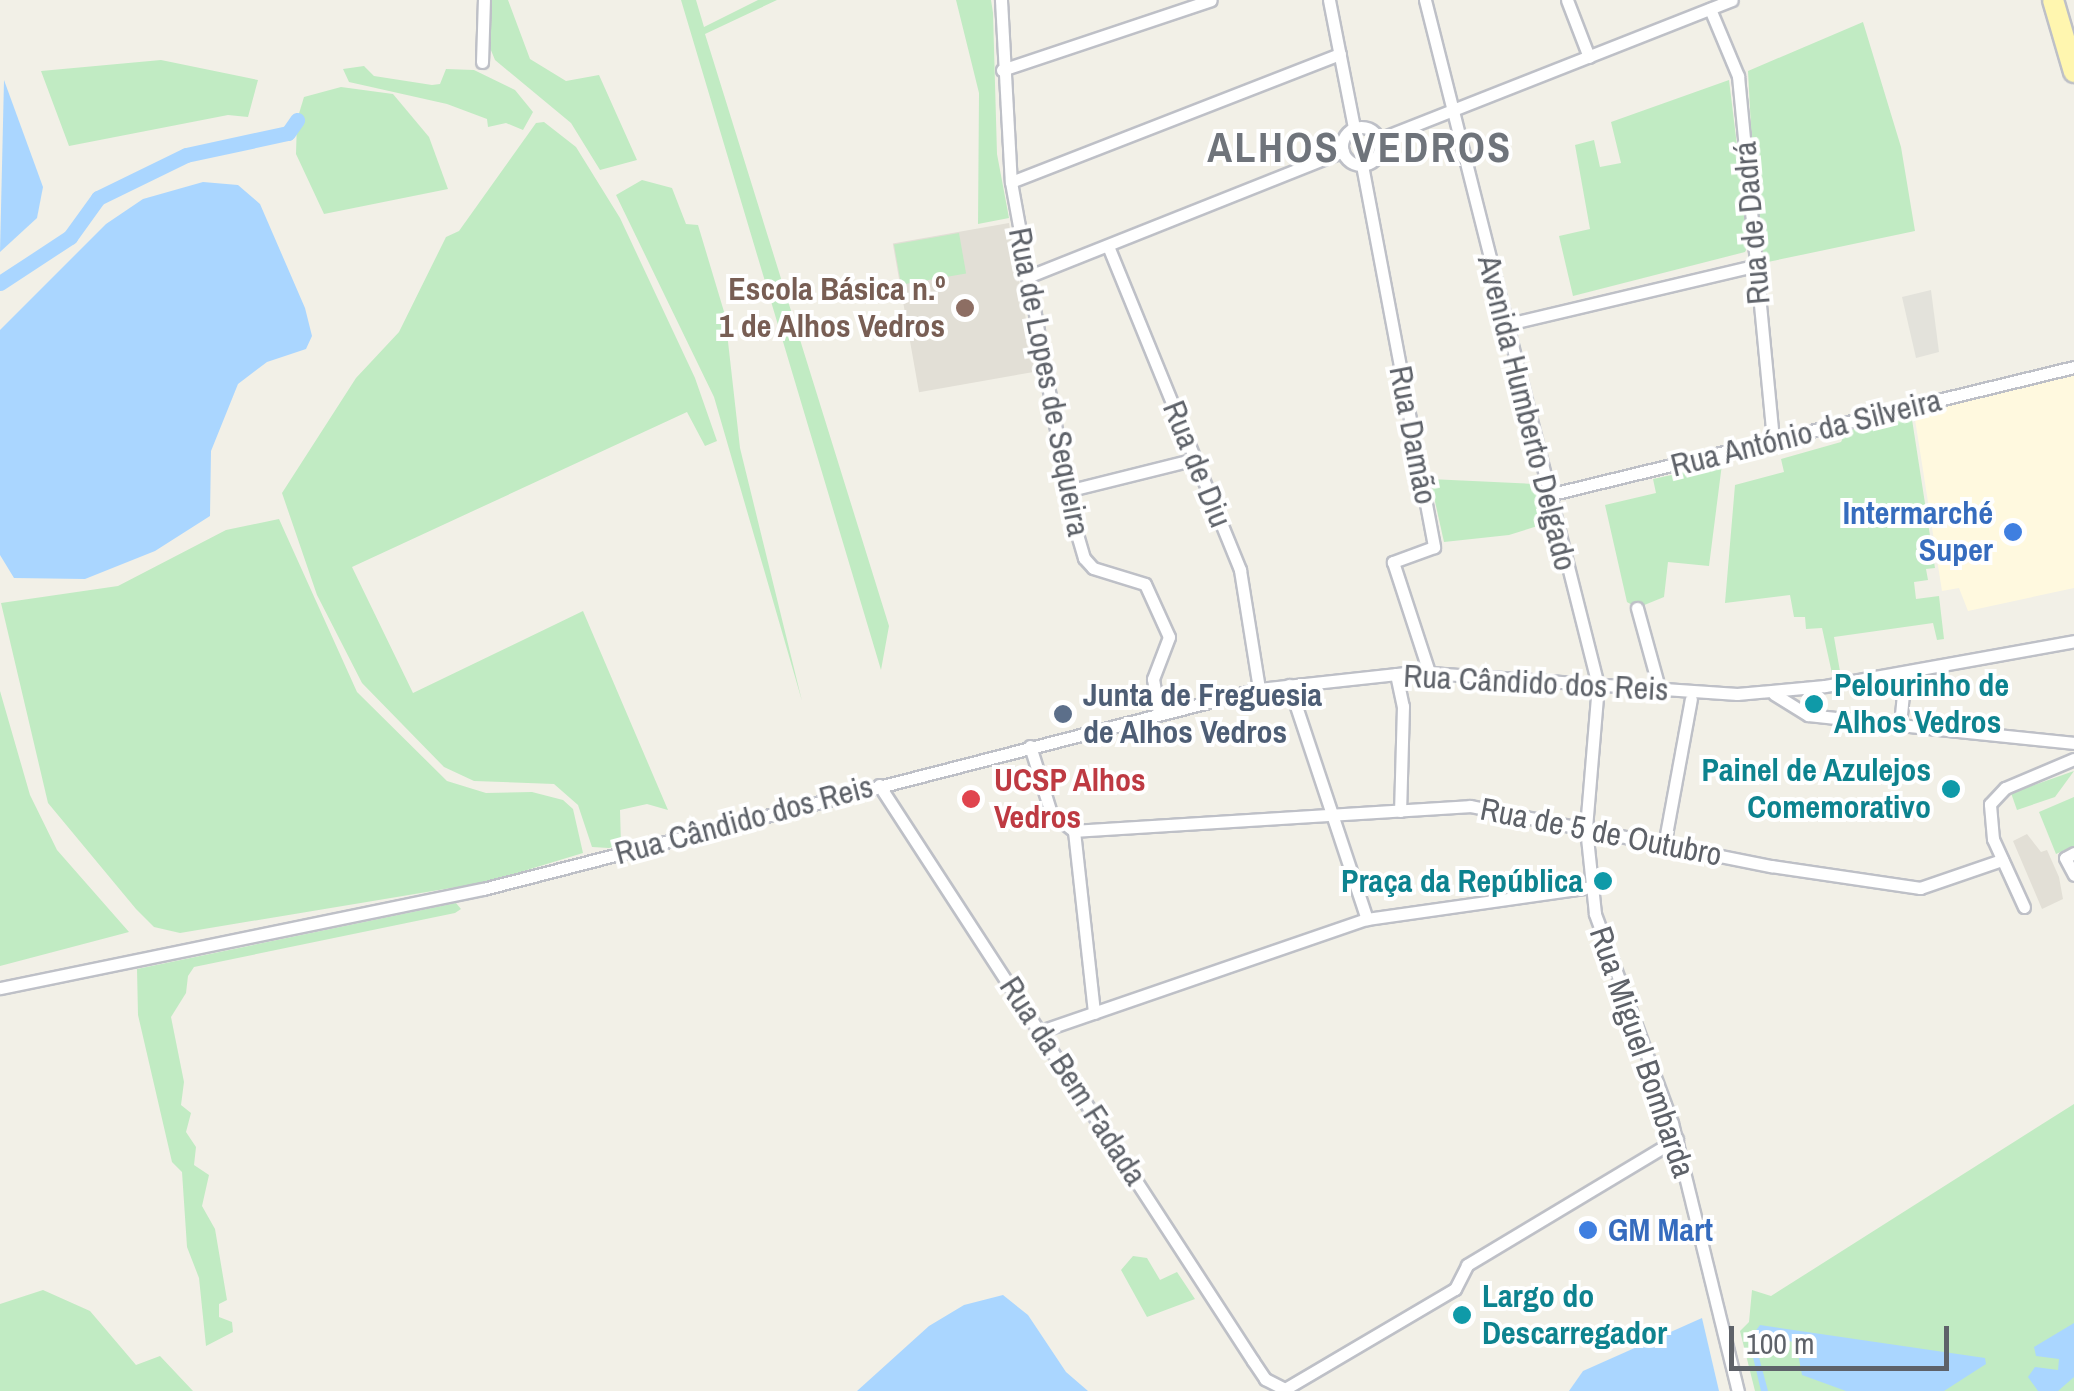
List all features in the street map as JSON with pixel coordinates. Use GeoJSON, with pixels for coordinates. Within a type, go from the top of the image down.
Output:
{"type":"FeatureCollection","features":[{"type":"Feature","properties":{"kind":"main road"},"geometry":{"type":"LineString","coordinates":[[2053,0],[2074,72]]}},
{"type":"Feature","properties":{"kind":"street"},"geometry":{"type":"LineString","coordinates":[[482,62],[484,0]]}},
{"type":"Feature","properties":{"kind":"street","name":"Rua de Lopes de Sequeira"},"geometry":{"type":"LineString","coordinates":[[1002,0],[1002,70],[1012,182],[1067,491],[1084,558],[1093,568],[1145,584],[1170,637],[1153,679],[1158,712]]}},
{"type":"Feature","properties":{"kind":"street"},"geometry":{"type":"LineString","coordinates":[[1002,70],[1210,0]]}},
{"type":"Feature","properties":{"kind":"street"},"geometry":{"type":"LineString","coordinates":[[1028,277],[1342,151],[1354,128],[1330,0]]}},
{"type":"Feature","properties":{"kind":"street","name":"Avenida Humberto Delgado"},"geometry":{"type":"LineString","coordinates":[[1425,0],[1598,685],[1586,828]]}},
{"type":"Feature","properties":{"kind":"street"},"geometry":{"type":"LineString","coordinates":[[1567,0],[1589,57]]}},
{"type":"Feature","properties":{"kind":"street"},"geometry":{"type":"LineString","coordinates":[[1379,138],[1731,0]]}},
{"type":"Feature","properties":{"kind":"street","name":"Rua de Dadrá"},"geometry":{"type":"LineString","coordinates":[[1710,9],[1738,76],[1773,442]]}},
{"type":"Feature","properties":{"kind":"street"},"geometry":{"type":"LineString","coordinates":[[1012,182],[1340,54]]}},
{"type":"Feature","properties":{"kind":"street"},"geometry":{"type":"LineString","coordinates":[[1354,128],[1367,128],[1379,138]]}},
{"type":"Feature","properties":{"kind":"street"},"geometry":{"type":"LineString","coordinates":[[1342,151],[1362,166],[1376,158],[1379,138]]}},
{"type":"Feature","properties":{"kind":"street","name":"Rua Damão"},"geometry":{"type":"LineString","coordinates":[[1362,166],[1434,547],[1393,562],[1429,672]]}},
{"type":"Feature","properties":{"kind":"street","name":"Rua de Diu"},"geometry":{"type":"LineString","coordinates":[[1108,246],[1250,606],[1259,689]]}},
{"type":"Feature","properties":{"kind":"street"},"geometry":{"type":"LineString","coordinates":[[1504,325],[1754,266]]}},
{"type":"Feature","properties":{"kind":"street","name":"Rua António da Silveira"},"geometry":{"type":"LineString","coordinates":[[1548,496],[2071,368]]}},
{"type":"Feature","properties":{"kind":"street"},"geometry":{"type":"LineString","coordinates":[[1067,491],[1195,459]]}},
{"type":"Feature","properties":{"kind":"street"},"geometry":{"type":"LineString","coordinates":[[1637,608],[1659,688]]}},
{"type":"Feature","properties":{"kind":"street","name":"Rua Cândido dos Reis"},"geometry":{"type":"LineString","coordinates":[[0,988],[306,930],[538,875],[1259,689],[1429,672],[1598,685],[1768,692],[1906,673],[2074,641]]}},
{"type":"Feature","properties":{"kind":"street"},"geometry":{"type":"LineString","coordinates":[[1900,725],[1906,673]]}},
{"type":"Feature","properties":{"kind":"street"},"geometry":{"type":"LineString","coordinates":[[1396,674],[1403,706],[1400,811]]}},
{"type":"Feature","properties":{"kind":"street"},"geometry":{"type":"LineString","coordinates":[[1288,685],[1337,816],[1367,920]]}},
{"type":"Feature","properties":{"kind":"street"},"geometry":{"type":"LineString","coordinates":[[1768,692],[1808,714],[2074,743]]}},
{"type":"Feature","properties":{"kind":"street"},"geometry":{"type":"LineString","coordinates":[[1666,840],[1691,699]]}},
{"type":"Feature","properties":{"kind":"street"},"geometry":{"type":"LineString","coordinates":[[1030,746],[1051,813],[1074,831],[1094,1013]]}},
{"type":"Feature","properties":{"kind":"street"},"geometry":{"type":"LineString","coordinates":[[2024,908],[1988,822],[1996,794],[2074,759]]}},
{"type":"Feature","properties":{"kind":"street","name":"Rua da Bem Fadada"},"geometry":{"type":"LineString","coordinates":[[879,785],[1265,1379],[1285,1389],[1305,1381],[1455,1289],[1467,1265],[1677,1139]]}},
{"type":"Feature","properties":{"kind":"street","name":"Rua de 5 de Outubro"},"geometry":{"type":"LineString","coordinates":[[1074,831],[1470,806],[1920,888],[2002,860]]}},
{"type":"Feature","properties":{"kind":"street","name":"Rua Miguel Bombarda"},"geometry":{"type":"LineString","coordinates":[[1586,828],[1591,887],[1601,936],[1677,1139],[1738,1391]]}},
{"type":"Feature","properties":{"kind":"street"},"geometry":{"type":"LineString","coordinates":[[2074,854],[2065,858],[2074,875]]}},
{"type":"Feature","properties":{"kind":"street"},"geometry":{"type":"LineString","coordinates":[[1041,1031],[1367,920],[1591,887]]}},
{"type":"Feature","properties":{"kind":"shaded area","name":"Escola Básica n.º 1 de Alhos Vedros"},"geometry":{"type":"Polygon","coordinates":[[[1009,223],[1035,372],[919,392],[893,243],[1009,223]]]}},
{"type":"Feature","properties":{"kind":"shaded area"},"geometry":{"type":"Polygon","coordinates":[[[1931,290],[1939,352],[1916,358],[1902,297],[1931,290]]]}},
{"type":"Feature","properties":{"kind":"shaded area"},"geometry":{"type":"Polygon","coordinates":[[[2074,373],[2074,588],[1968,611],[1959,588],[1942,591],[1914,413],[2074,373]]]}},
{"type":"Feature","properties":{"kind":"shaded area"},"geometry":{"type":"Polygon","coordinates":[[[2027,834],[2041,852],[2047,850],[2059,877],[2063,899],[2042,909],[2013,841],[2027,834]]]}},
{"type":"Feature","properties":{"kind":"green space"},"geometry":{"type":"Polygon","coordinates":[[[487,0],[508,0],[530,59],[566,81],[599,75],[637,160],[600,170],[571,123],[495,60],[488,43],[487,0]]]}},
{"type":"Feature","properties":{"kind":"green space"},"geometry":{"type":"Polygon","coordinates":[[[681,0],[696,0],[704,27],[758,0],[777,0],[705,34],[889,626],[881,670],[681,0]]]}},
{"type":"Feature","properties":{"kind":"green space"},"geometry":{"type":"Polygon","coordinates":[[[956,0],[991,0],[993,13],[997,154],[1009,218],[978,224],[979,93],[956,0]]]}},
{"type":"Feature","properties":{"kind":"green space"},"geometry":{"type":"Polygon","coordinates":[[[1863,22],[1901,147],[1915,231],[1763,263],[1754,182],[1762,177],[1753,165],[1748,71],[1863,22]]]}},
{"type":"Feature","properties":{"kind":"green space"},"geometry":{"type":"Polygon","coordinates":[[[161,60],[258,80],[248,117],[228,115],[69,146],[41,71],[161,60]]]}},
{"type":"Feature","properties":{"kind":"green space"},"geometry":{"type":"Polygon","coordinates":[[[364,66],[374,76],[432,85],[440,84],[446,69],[474,70],[515,90],[533,112],[523,130],[506,123],[488,127],[487,119],[447,104],[349,82],[343,69],[364,66]]]}},
{"type":"Feature","properties":{"kind":"green space"},"geometry":{"type":"Polygon","coordinates":[[[1729,80],[1749,244],[1745,252],[1573,296],[1559,236],[1590,229],[1575,145],[1594,140],[1600,167],[1621,163],[1611,122],[1729,80]]]}},
{"type":"Feature","properties":{"kind":"green space"},"geometry":{"type":"Polygon","coordinates":[[[341,87],[393,94],[429,137],[448,189],[324,214],[296,154],[297,120],[304,97],[341,87]]]}},
{"type":"Feature","properties":{"kind":"green space"},"geometry":{"type":"Polygon","coordinates":[[[544,122],[576,147],[620,218],[695,378],[717,441],[705,446],[687,412],[352,567],[413,693],[583,611],[668,810],[647,804],[620,810],[621,845],[609,848],[592,847],[578,805],[554,784],[474,781],[444,767],[362,683],[317,595],[282,493],[356,378],[399,332],[446,237],[459,231],[536,123],[544,122]]]}},
{"type":"Feature","properties":{"kind":"green space"},"geometry":{"type":"Polygon","coordinates":[[[642,180],[672,188],[686,224],[698,225],[725,315],[740,448],[802,701],[714,397],[616,195],[642,180]]]}},
{"type":"Feature","properties":{"kind":"green space"},"geometry":{"type":"Polygon","coordinates":[[[959,233],[966,273],[901,285],[894,244],[959,233]]]}},
{"type":"Feature","properties":{"kind":"green space"},"geometry":{"type":"Polygon","coordinates":[[[1911,413],[1935,568],[1926,569],[1928,580],[1914,582],[1916,599],[1939,596],[1944,639],[1937,640],[1933,623],[1834,637],[1841,677],[1833,678],[1822,628],[1806,629],[1805,617],[1794,617],[1790,595],[1725,603],[1735,485],[1784,472],[1781,459],[1841,442],[1848,428],[1911,413]]]}},
{"type":"Feature","properties":{"kind":"green space"},"geometry":{"type":"Polygon","coordinates":[[[1722,464],[1709,566],[1668,562],[1664,597],[1637,608],[1627,602],[1605,505],[1656,493],[1653,479],[1722,464]]]}},
{"type":"Feature","properties":{"kind":"green space"},"geometry":{"type":"Polygon","coordinates":[[[1430,479],[1534,484],[1544,524],[1509,535],[1444,542],[1430,479]]]}},
{"type":"Feature","properties":{"kind":"green space"},"geometry":{"type":"Polygon","coordinates":[[[279,519],[357,692],[447,781],[486,793],[532,792],[563,800],[573,809],[583,853],[487,882],[180,933],[154,927],[136,909],[48,803],[1,603],[118,586],[226,530],[279,519]]]}},
{"type":"Feature","properties":{"kind":"green space"},"geometry":{"type":"Polygon","coordinates":[[[0,691],[30,795],[57,850],[129,932],[0,966],[0,691]]]}},
{"type":"Feature","properties":{"kind":"green space"},"geometry":{"type":"Polygon","coordinates":[[[2074,771],[2055,797],[2017,810],[2011,793],[2074,771]]]}},
{"type":"Feature","properties":{"kind":"green space"},"geometry":{"type":"Polygon","coordinates":[[[2074,797],[2074,846],[2056,854],[2039,812],[2074,797]]]}},
{"type":"Feature","properties":{"kind":"green space"},"geometry":{"type":"Polygon","coordinates":[[[456,903],[461,909],[455,913],[194,967],[188,976],[186,993],[171,1017],[184,1082],[181,1105],[191,1113],[186,1132],[196,1147],[194,1165],[209,1175],[202,1206],[215,1229],[227,1300],[219,1304],[219,1317],[232,1322],[233,1332],[206,1346],[199,1278],[187,1247],[182,1172],[172,1162],[138,1015],[137,969],[456,903]]]}},
{"type":"Feature","properties":{"kind":"green space"},"geometry":{"type":"Polygon","coordinates":[[[2074,1104],[2074,1391],[1755,1391],[1740,1331],[1749,1322],[1752,1290],[1771,1296],[2074,1104]]]}},
{"type":"Feature","properties":{"kind":"green space"},"geometry":{"type":"Polygon","coordinates":[[[1133,1256],[1147,1258],[1160,1280],[1177,1272],[1195,1299],[1147,1317],[1121,1270],[1133,1256]]]}},
{"type":"Feature","properties":{"kind":"green space"},"geometry":{"type":"Polygon","coordinates":[[[43,1290],[90,1311],[136,1365],[160,1356],[193,1391],[0,1391],[0,1304],[43,1290]]]}},
{"type":"Feature","properties":{"kind":"water"},"geometry":{"type":"Polygon","coordinates":[[[4,80],[43,187],[37,218],[0,252],[4,80]]]}},
{"type":"Feature","properties":{"kind":"water"},"geometry":{"type":"Polygon","coordinates":[[[203,182],[238,185],[260,204],[305,308],[312,336],[306,349],[267,362],[238,384],[211,451],[210,516],[155,551],[85,579],[14,578],[0,555],[0,330],[106,224],[143,199],[203,182]]]}},
{"type":"Feature","properties":{"kind":"water"},"geometry":{"type":"Polygon","coordinates":[[[1003,1295],[1028,1315],[1066,1372],[1088,1391],[857,1391],[929,1326],[964,1305],[1003,1295]]]}},
{"type":"Feature","properties":{"kind":"water"},"geometry":{"type":"Polygon","coordinates":[[[1702,1318],[1719,1391],[1569,1391],[1583,1371],[1702,1318]]]}},
{"type":"Feature","properties":{"kind":"water"},"geometry":{"type":"Polygon","coordinates":[[[2074,1323],[2074,1377],[2058,1391],[2038,1391],[2028,1377],[2035,1367],[2058,1370],[2059,1359],[2036,1356],[2034,1347],[2074,1323]]]}},
{"type":"Feature","properties":{"kind":"water"},"geometry":{"type":"Polygon","coordinates":[[[1760,1325],[1985,1358],[1986,1364],[1944,1391],[1846,1391],[1802,1375],[1796,1343],[1764,1333],[1755,1342],[1768,1391],[1761,1391],[1749,1340],[1760,1325]]]}},
{"type":"Feature","properties":{"kind":"waterway"},"geometry":{"type":"LineString","coordinates":[[0,283],[70,237],[98,198],[186,155],[288,133],[297,120]]}},
{"type":"Feature","properties":{"kind":"place","name":"Escola Básica n.º 1 de Alhos Vedros"},"geometry":{"type":"Point","coordinates":[965,308]}},
{"type":"Feature","properties":{"kind":"place","name":"Intermarché Super"},"geometry":{"type":"Point","coordinates":[2013,532]}},
{"type":"Feature","properties":{"kind":"place","name":"Pelourinho de Alhos Vedros"},"geometry":{"type":"Point","coordinates":[1814,704]}},
{"type":"Feature","properties":{"kind":"place","name":"Junta de Freguesia de Alhos Vedros"},"geometry":{"type":"Point","coordinates":[1063,714]}},
{"type":"Feature","properties":{"kind":"place","name":"Painel de Azulejos Comemorativo"},"geometry":{"type":"Point","coordinates":[1951,789]}},
{"type":"Feature","properties":{"kind":"place","name":"UCSP Alhos Vedros"},"geometry":{"type":"Point","coordinates":[971,799]}},
{"type":"Feature","properties":{"kind":"place","name":"Praça da República"},"geometry":{"type":"Point","coordinates":[1603,881]}},
{"type":"Feature","properties":{"kind":"place","name":"GM Mart"},"geometry":{"type":"Point","coordinates":[1588,1230]}},
{"type":"Feature","properties":{"kind":"place","name":"Largo do Descarregador"},"geometry":{"type":"Point","coordinates":[1462,1315]}},
{"type":"Feature","properties":{"kind":"district","name":"ALHOS VEDROS"},"geometry":{"type":"Point","coordinates":[1360,147]}}]}
